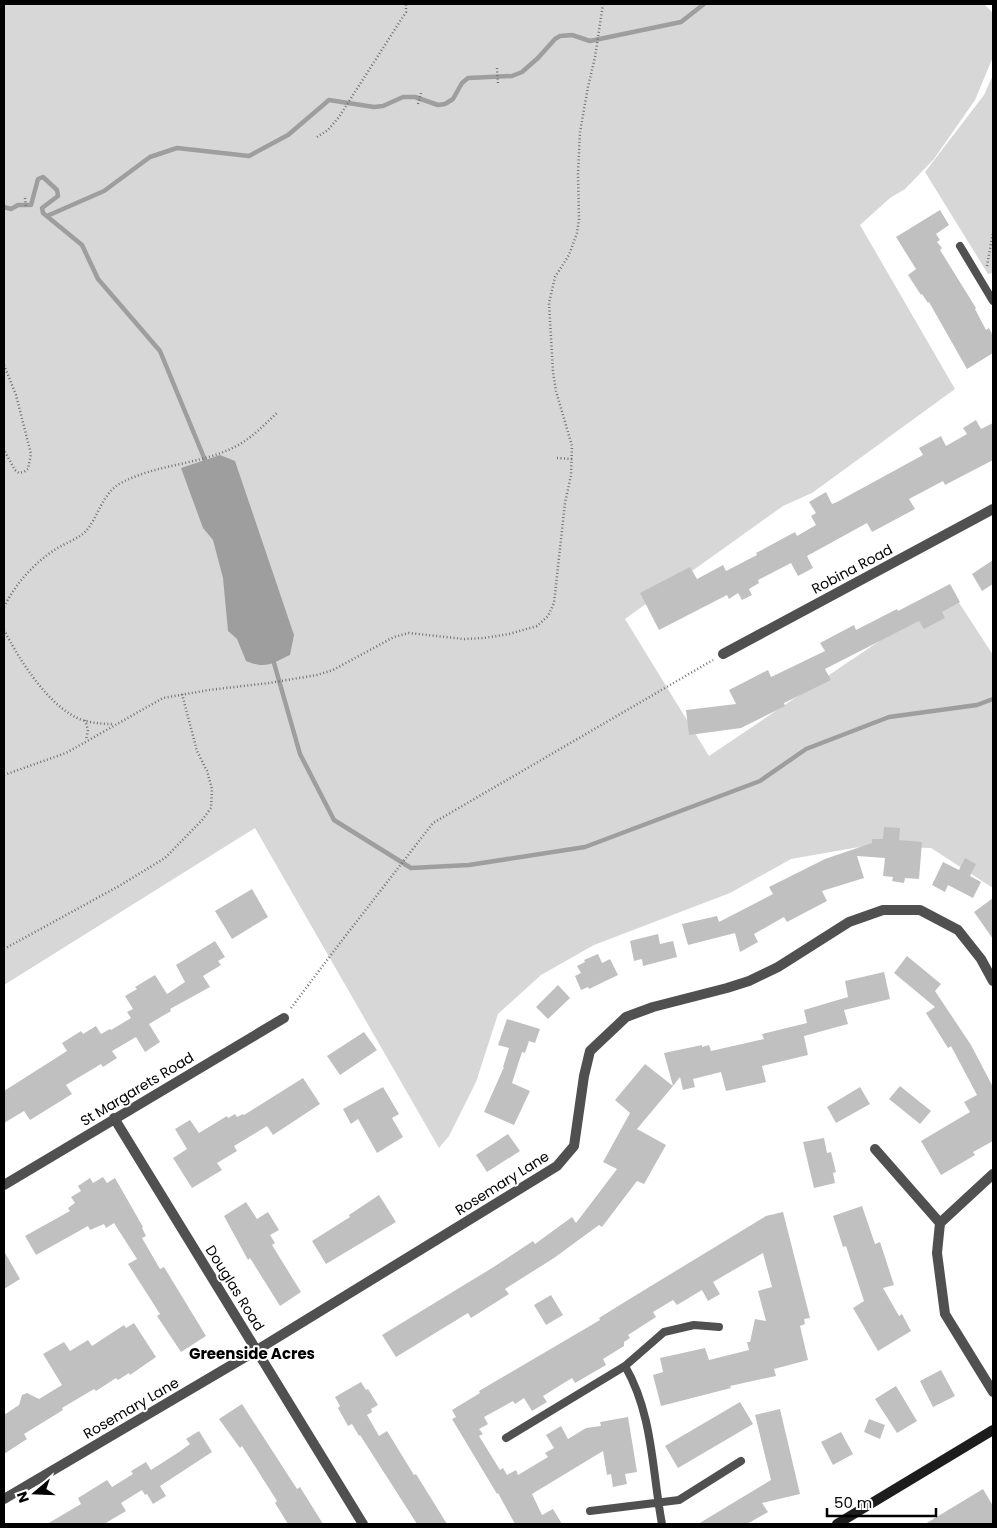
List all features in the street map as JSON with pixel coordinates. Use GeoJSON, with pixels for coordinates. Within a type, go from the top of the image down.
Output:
{"type":"FeatureCollection","features":[{"type":"Feature","properties":{"kind":"main road"},"geometry":{"type":"LineString","coordinates":[[837,1524],[993,1430]]}},
{"type":"Feature","properties":{"kind":"street","name":"Robina Road"},"geometry":{"type":"LineString","coordinates":[[723,654],[993,509]]}},
{"type":"Feature","properties":{"kind":"street","name":"Rosemary Lane"},"geometry":{"type":"LineString","coordinates":[[4,1499],[257,1350],[557,1166],[574,1146],[584,1076],[590,1052],[626,1016],[749,981],[778,967],[849,922],[884,910],[920,910],[958,930],[981,959],[993,981]]}},
{"type":"Feature","properties":{"kind":"street","name":"St Margarets Road"},"geometry":{"type":"LineString","coordinates":[[4,1186],[114,1118],[284,1018]]}},
{"type":"Feature","properties":{"kind":"street","name":"Douglas Road"},"geometry":{"type":"LineString","coordinates":[[114,1118],[364,1524]]}},
{"type":"Feature","properties":{"kind":"street"},"geometry":{"type":"LineString","coordinates":[[875,1149],[940,1223]]}},
{"type":"Feature","properties":{"kind":"street"},"geometry":{"type":"LineString","coordinates":[[993,1174],[940,1223],[937,1253],[944,1314],[993,1392]]}},
{"type":"Feature","properties":{"kind":"lane"},"geometry":{"type":"LineString","coordinates":[[960,246],[993,301]]}},
{"type":"Feature","properties":{"kind":"lane"},"geometry":{"type":"LineString","coordinates":[[985,287],[993,282]]}},
{"type":"Feature","properties":{"kind":"lane"},"geometry":{"type":"LineString","coordinates":[[506,1438],[625,1366],[664,1332],[694,1325],[719,1327]]}},
{"type":"Feature","properties":{"kind":"lane"},"geometry":{"type":"LineString","coordinates":[[625,1366],[635,1383],[651,1438],[662,1524]]}},
{"type":"Feature","properties":{"kind":"lane"},"geometry":{"type":"LineString","coordinates":[[590,1511],[679,1500],[742,1461]]}},
{"type":"Feature","properties":{"kind":"path"},"geometry":{"type":"LineString","coordinates":[[316,138],[334,124],[344,110],[401,21],[406,12],[406,4]]}},
{"type":"Feature","properties":{"kind":"path"},"geometry":{"type":"LineString","coordinates":[[4,775],[66,753],[163,698],[317,675],[333,670],[394,637],[409,633],[464,639],[484,638],[509,634],[537,626],[548,616],[554,602],[572,459],[570,433],[556,391],[549,303],[555,277],[573,246],[577,233],[579,219],[578,173],[580,132],[603,4]]}},
{"type":"Feature","properties":{"kind":"path"},"geometry":{"type":"LineString","coordinates":[[498,68],[498,85]]}},
{"type":"Feature","properties":{"kind":"path"},"geometry":{"type":"LineString","coordinates":[[418,104],[421,93]]}},
{"type":"Feature","properties":{"kind":"path"},"geometry":{"type":"LineString","coordinates":[[25,198],[26,207]]}},
{"type":"Feature","properties":{"kind":"path"},"geometry":{"type":"LineString","coordinates":[[987,266],[993,232]]}},
{"type":"Feature","properties":{"kind":"path"},"geometry":{"type":"LineString","coordinates":[[4,365],[16,395],[31,454],[28,469],[24,472],[15,470],[4,450]]}},
{"type":"Feature","properties":{"kind":"path"},"geometry":{"type":"LineString","coordinates":[[4,608],[17,585],[28,573],[52,552],[86,531],[108,494],[120,483],[144,474],[230,449],[242,443],[278,412]]}},
{"type":"Feature","properties":{"kind":"path"},"geometry":{"type":"LineString","coordinates":[[557,458],[572,459]]}},
{"type":"Feature","properties":{"kind":"path"},"geometry":{"type":"LineString","coordinates":[[4,630],[14,649],[41,688],[61,707],[80,719],[98,724],[114,725]]}},
{"type":"Feature","properties":{"kind":"path"},"geometry":{"type":"LineString","coordinates":[[284,1018],[433,823],[634,704],[723,654]]}},
{"type":"Feature","properties":{"kind":"path"},"geometry":{"type":"LineString","coordinates":[[4,949],[126,882],[165,858],[186,839],[207,814],[211,808],[212,790],[207,771],[197,752],[182,694]]}},
{"type":"Feature","properties":{"kind":"path"},"geometry":{"type":"LineString","coordinates":[[85,720],[88,730],[86,740]]}},
{"type":"Feature","properties":{"kind":"shaded area"},"geometry":{"type":"Polygon","coordinates":[[[4,4],[984,4],[993,13],[993,57],[975,100],[934,159],[905,189],[890,198],[860,225],[955,389],[812,493],[783,506],[625,619],[709,756],[952,592],[993,655],[993,888],[931,848],[865,846],[791,859],[730,893],[594,945],[541,975],[498,1014],[476,1082],[449,1136],[439,1148],[255,828],[4,985],[4,4]]]}},
{"type":"Feature","properties":{"kind":"shaded area"},"geometry":{"type":"Polygon","coordinates":[[[993,75],[993,273],[988,274],[925,172],[984,95],[993,75]]]}},
{"type":"Feature","properties":{"kind":"shaded area"},"geometry":{"type":"Polygon","coordinates":[[[220,455],[235,461],[294,635],[290,655],[264,665],[246,661],[237,639],[228,631],[223,578],[213,540],[203,528],[181,468],[220,455]]]}},
{"type":"Feature","properties":{"kind":"building"},"geometry":{"type":"Polygon","coordinates":[[[940,210],[949,225],[936,234],[940,240],[937,242],[942,248],[940,250],[976,308],[986,330],[989,328],[993,336],[993,353],[967,369],[929,302],[921,295],[908,275],[916,269],[896,237],[940,210]]]}},
{"type":"Feature","properties":{"kind":"building"},"geometry":{"type":"Polygon","coordinates":[[[976,420],[981,429],[993,423],[993,460],[945,485],[943,481],[909,499],[915,509],[872,532],[867,523],[807,556],[813,568],[798,576],[791,563],[758,580],[759,583],[749,589],[752,595],[742,600],[738,593],[729,599],[727,595],[659,630],[640,593],[690,567],[697,579],[723,565],[726,571],[795,532],[797,536],[816,525],[811,516],[816,513],[809,502],[826,492],[832,504],[837,502],[923,455],[919,448],[941,436],[946,446],[967,434],[963,428],[976,420]]]}},
{"type":"Feature","properties":{"kind":"building"},"geometry":{"type":"Polygon","coordinates":[[[993,560],[993,584],[982,591],[972,574],[993,560]]]}},
{"type":"Feature","properties":{"kind":"building"},"geometry":{"type":"Polygon","coordinates":[[[950,584],[960,602],[942,612],[945,618],[924,629],[919,621],[825,669],[831,680],[784,703],[785,706],[741,728],[689,735],[686,710],[736,704],[729,690],[768,670],[771,677],[825,651],[820,643],[854,625],[856,630],[950,584]]]}},
{"type":"Feature","properties":{"kind":"building"},"geometry":{"type":"Polygon","coordinates":[[[884,827],[900,828],[899,840],[922,842],[919,879],[905,878],[904,883],[892,881],[893,877],[883,876],[885,858],[857,856],[864,878],[822,891],[827,901],[787,922],[784,917],[754,934],[758,942],[740,952],[735,933],[688,945],[682,924],[717,916],[719,922],[773,894],[769,887],[825,859],[872,843],[872,839],[883,839],[884,827]]]}},
{"type":"Feature","properties":{"kind":"building"},"geometry":{"type":"Polygon","coordinates":[[[965,858],[976,864],[970,876],[981,882],[973,898],[948,885],[945,892],[932,885],[943,862],[959,870],[965,858]]]}},
{"type":"Feature","properties":{"kind":"building"},"geometry":{"type":"Polygon","coordinates":[[[252,889],[268,917],[232,939],[215,911],[252,889]]]}},
{"type":"Feature","properties":{"kind":"building"},"geometry":{"type":"Polygon","coordinates":[[[993,898],[993,939],[974,912],[993,898]]]}},
{"type":"Feature","properties":{"kind":"building"},"geometry":{"type":"Polygon","coordinates":[[[658,934],[660,944],[673,941],[677,957],[643,966],[642,959],[634,961],[630,941],[658,934]]]}},
{"type":"Feature","properties":{"kind":"building"},"geometry":{"type":"Polygon","coordinates":[[[215,941],[225,957],[218,961],[221,965],[203,976],[210,987],[170,1009],[171,1011],[149,1024],[160,1042],[145,1052],[136,1037],[112,1051],[117,1058],[103,1067],[101,1064],[66,1085],[72,1094],[30,1120],[24,1111],[4,1123],[4,1091],[67,1051],[62,1043],[81,1031],[83,1034],[96,1026],[101,1034],[131,1018],[127,1012],[133,1009],[125,996],[137,989],[135,987],[155,975],[167,994],[185,982],[176,965],[215,941]]]}},
{"type":"Feature","properties":{"kind":"building"},"geometry":{"type":"Polygon","coordinates":[[[598,954],[602,963],[610,959],[618,975],[589,989],[588,987],[581,990],[575,976],[581,973],[577,966],[585,962],[584,960],[598,954]]]}},
{"type":"Feature","properties":{"kind":"building"},"geometry":{"type":"Polygon","coordinates":[[[907,956],[941,984],[935,991],[971,1045],[993,1087],[993,1141],[973,1152],[975,1155],[941,1175],[921,1141],[970,1112],[964,1102],[977,1095],[951,1046],[948,1048],[926,1013],[935,1007],[894,973],[907,956]]]}},
{"type":"Feature","properties":{"kind":"building"},"geometry":{"type":"Polygon","coordinates":[[[884,972],[890,999],[844,1010],[848,1024],[804,1036],[808,1055],[762,1066],[766,1082],[726,1091],[721,1072],[693,1079],[695,1087],[683,1090],[680,1077],[673,1086],[664,1053],[702,1045],[702,1047],[709,1045],[711,1051],[764,1039],[762,1034],[807,1023],[804,1010],[848,997],[845,981],[884,972]]]}},
{"type":"Feature","properties":{"kind":"building"},"geometry":{"type":"Polygon","coordinates":[[[558,985],[570,998],[548,1019],[536,1007],[558,985]]]}},
{"type":"Feature","properties":{"kind":"building"},"geometry":{"type":"Polygon","coordinates":[[[507,1019],[540,1029],[535,1043],[529,1041],[525,1053],[522,1052],[512,1083],[530,1091],[514,1125],[484,1112],[504,1067],[509,1048],[498,1045],[507,1019]]]}},
{"type":"Feature","properties":{"kind":"building"},"geometry":{"type":"Polygon","coordinates":[[[364,1032],[377,1050],[340,1075],[327,1056],[364,1032]]]}},
{"type":"Feature","properties":{"kind":"building"},"geometry":{"type":"Polygon","coordinates":[[[645,1064],[673,1086],[637,1129],[666,1145],[644,1184],[637,1181],[602,1227],[599,1225],[554,1258],[505,1289],[509,1294],[471,1318],[468,1313],[396,1357],[382,1335],[533,1241],[535,1244],[572,1217],[576,1223],[617,1169],[603,1162],[630,1113],[615,1100],[645,1064]]]}},
{"type":"Feature","properties":{"kind":"building"},"geometry":{"type":"Polygon","coordinates":[[[303,1078],[320,1104],[273,1135],[267,1126],[234,1146],[237,1151],[217,1163],[222,1170],[192,1188],[173,1158],[187,1149],[175,1129],[190,1120],[199,1133],[227,1116],[228,1118],[235,1114],[237,1117],[244,1115],[303,1078]]]}},
{"type":"Feature","properties":{"kind":"building"},"geometry":{"type":"Polygon","coordinates":[[[900,1086],[931,1111],[920,1124],[889,1099],[900,1086]]]}},
{"type":"Feature","properties":{"kind":"building"},"geometry":{"type":"Polygon","coordinates":[[[383,1087],[399,1114],[392,1118],[403,1137],[377,1153],[358,1119],[351,1124],[343,1109],[383,1087]]]}},
{"type":"Feature","properties":{"kind":"building"},"geometry":{"type":"Polygon","coordinates":[[[860,1087],[870,1104],[836,1123],[827,1107],[860,1087]]]}},
{"type":"Feature","properties":{"kind":"building"},"geometry":{"type":"Polygon","coordinates":[[[508,1134],[520,1151],[487,1172],[476,1155],[508,1134]]]}},
{"type":"Feature","properties":{"kind":"building"},"geometry":{"type":"Polygon","coordinates":[[[824,1138],[827,1153],[831,1152],[836,1172],[833,1173],[835,1183],[814,1188],[803,1142],[824,1138]]]}},
{"type":"Feature","properties":{"kind":"building"},"geometry":{"type":"Polygon","coordinates":[[[103,1177],[107,1183],[115,1178],[143,1227],[146,1236],[142,1238],[160,1269],[164,1267],[206,1336],[181,1352],[157,1316],[160,1314],[128,1264],[137,1259],[114,1223],[106,1228],[104,1224],[90,1230],[88,1226],[36,1255],[25,1236],[70,1211],[68,1208],[75,1203],[71,1197],[81,1191],[78,1186],[90,1178],[93,1183],[103,1177]]]}},
{"type":"Feature","properties":{"kind":"building"},"geometry":{"type":"Polygon","coordinates":[[[379,1195],[396,1222],[326,1264],[312,1241],[350,1217],[349,1215],[379,1195]]]}},
{"type":"Feature","properties":{"kind":"building"},"geometry":{"type":"Polygon","coordinates":[[[246,1202],[257,1219],[268,1212],[279,1230],[270,1235],[275,1243],[272,1245],[301,1292],[280,1306],[250,1258],[248,1260],[224,1216],[246,1202]]]}},
{"type":"Feature","properties":{"kind":"building"},"geometry":{"type":"Polygon","coordinates":[[[862,1206],[875,1244],[880,1242],[894,1285],[883,1288],[899,1316],[902,1314],[911,1331],[878,1351],[853,1308],[864,1301],[846,1246],[843,1247],[833,1216],[862,1206]]]}},
{"type":"Feature","properties":{"kind":"building"},"geometry":{"type":"Polygon","coordinates":[[[783,1212],[810,1318],[804,1319],[805,1324],[800,1326],[808,1360],[774,1369],[776,1376],[730,1386],[731,1388],[661,1406],[653,1375],[663,1372],[660,1358],[705,1348],[709,1360],[749,1350],[747,1342],[750,1342],[755,1319],[766,1321],[758,1291],[772,1287],[763,1253],[713,1282],[720,1294],[708,1301],[702,1290],[677,1305],[673,1300],[653,1312],[656,1317],[628,1335],[630,1338],[624,1342],[624,1346],[603,1359],[606,1365],[575,1383],[572,1378],[543,1396],[547,1402],[532,1411],[524,1398],[515,1404],[513,1401],[484,1417],[488,1424],[479,1429],[483,1434],[479,1436],[500,1470],[503,1468],[507,1475],[516,1470],[518,1475],[548,1457],[545,1453],[554,1448],[546,1435],[561,1426],[568,1439],[586,1428],[601,1426],[600,1422],[628,1417],[637,1472],[625,1474],[627,1484],[613,1487],[611,1474],[607,1475],[603,1451],[532,1494],[542,1515],[553,1509],[562,1524],[515,1524],[452,1419],[456,1417],[452,1410],[480,1393],[479,1391],[600,1320],[599,1318],[766,1216],[783,1212]]]}},
{"type":"Feature","properties":{"kind":"building"},"geometry":{"type":"Polygon","coordinates":[[[4,1251],[20,1279],[4,1289],[4,1251]]]}},
{"type":"Feature","properties":{"kind":"building"},"geometry":{"type":"Polygon","coordinates":[[[551,1295],[563,1315],[546,1325],[534,1305],[551,1295]]]}},
{"type":"Feature","properties":{"kind":"building"},"geometry":{"type":"Polygon","coordinates":[[[134,1323],[156,1357],[130,1375],[129,1373],[118,1380],[116,1378],[96,1391],[94,1389],[62,1408],[63,1410],[24,1434],[27,1439],[4,1454],[4,1415],[19,1405],[22,1395],[27,1393],[39,1399],[62,1385],[43,1354],[64,1342],[70,1351],[88,1340],[92,1346],[124,1325],[126,1328],[134,1323]]]}},
{"type":"Feature","properties":{"kind":"building"},"geometry":{"type":"Polygon","coordinates":[[[941,1370],[955,1396],[933,1407],[920,1381],[941,1370]]]}},
{"type":"Feature","properties":{"kind":"building"},"geometry":{"type":"Polygon","coordinates":[[[361,1382],[378,1405],[371,1409],[372,1412],[367,1415],[379,1436],[387,1431],[447,1524],[417,1524],[360,1435],[352,1424],[348,1426],[338,1408],[340,1406],[335,1397],[361,1382]]]}},
{"type":"Feature","properties":{"kind":"building"},"geometry":{"type":"Polygon","coordinates":[[[896,1386],[917,1421],[897,1433],[875,1399],[896,1386]]]}},
{"type":"Feature","properties":{"kind":"building"},"geometry":{"type":"Polygon","coordinates":[[[740,1402],[753,1424],[678,1468],[665,1446],[740,1402]]]}},
{"type":"Feature","properties":{"kind":"building"},"geometry":{"type":"Polygon","coordinates":[[[242,1404],[297,1489],[300,1487],[323,1524],[288,1524],[275,1503],[277,1501],[242,1446],[240,1448],[219,1419],[242,1404]]]}},
{"type":"Feature","properties":{"kind":"building"},"geometry":{"type":"Polygon","coordinates":[[[780,1409],[800,1494],[762,1503],[768,1512],[747,1524],[698,1524],[771,1480],[755,1415],[780,1409]]]}},
{"type":"Feature","properties":{"kind":"building"},"geometry":{"type":"Polygon","coordinates":[[[869,1419],[885,1425],[880,1439],[864,1432],[869,1419]]]}},
{"type":"Feature","properties":{"kind":"building"},"geometry":{"type":"Polygon","coordinates":[[[199,1431],[212,1452],[160,1486],[166,1496],[153,1504],[142,1490],[121,1503],[126,1511],[104,1524],[47,1524],[81,1504],[78,1498],[107,1480],[112,1487],[133,1474],[131,1471],[146,1462],[151,1470],[190,1444],[186,1439],[199,1431]]]}},
{"type":"Feature","properties":{"kind":"building"},"geometry":{"type":"Polygon","coordinates":[[[841,1432],[853,1454],[833,1465],[821,1442],[841,1432]]]}},
{"type":"Feature","properties":{"kind":"building"},"geometry":{"type":"Polygon","coordinates":[[[983,1489],[993,1506],[993,1524],[925,1524],[983,1489]]]}},
{"type":"Feature","properties":{"kind":"waterway"},"geometry":{"type":"LineString","coordinates":[[47,216],[104,191],[150,157],[177,148],[249,156],[288,135],[329,100],[374,107],[383,106],[403,97],[415,97],[438,105],[445,104],[453,99],[462,83],[468,78],[512,76],[522,72],[560,36],[572,35],[590,41],[681,22],[704,4]]}},
{"type":"Feature","properties":{"kind":"waterway"},"geometry":{"type":"LineString","coordinates":[[4,207],[11,209],[18,205],[31,205],[38,179],[43,177],[57,190],[58,196],[42,208],[43,213],[82,245],[98,279],[160,351],[205,460]]}},
{"type":"Feature","properties":{"kind":"waterway"},"geometry":{"type":"LineString","coordinates":[[274,663],[300,754],[334,820],[411,868],[469,865],[585,847],[760,781],[806,749],[889,717],[977,705],[993,699]]}},
{"type":"Feature","properties":{"kind":"district","name":"Greenside Acres"},"geometry":{"type":"Point","coordinates":[252,1354]}}]}
